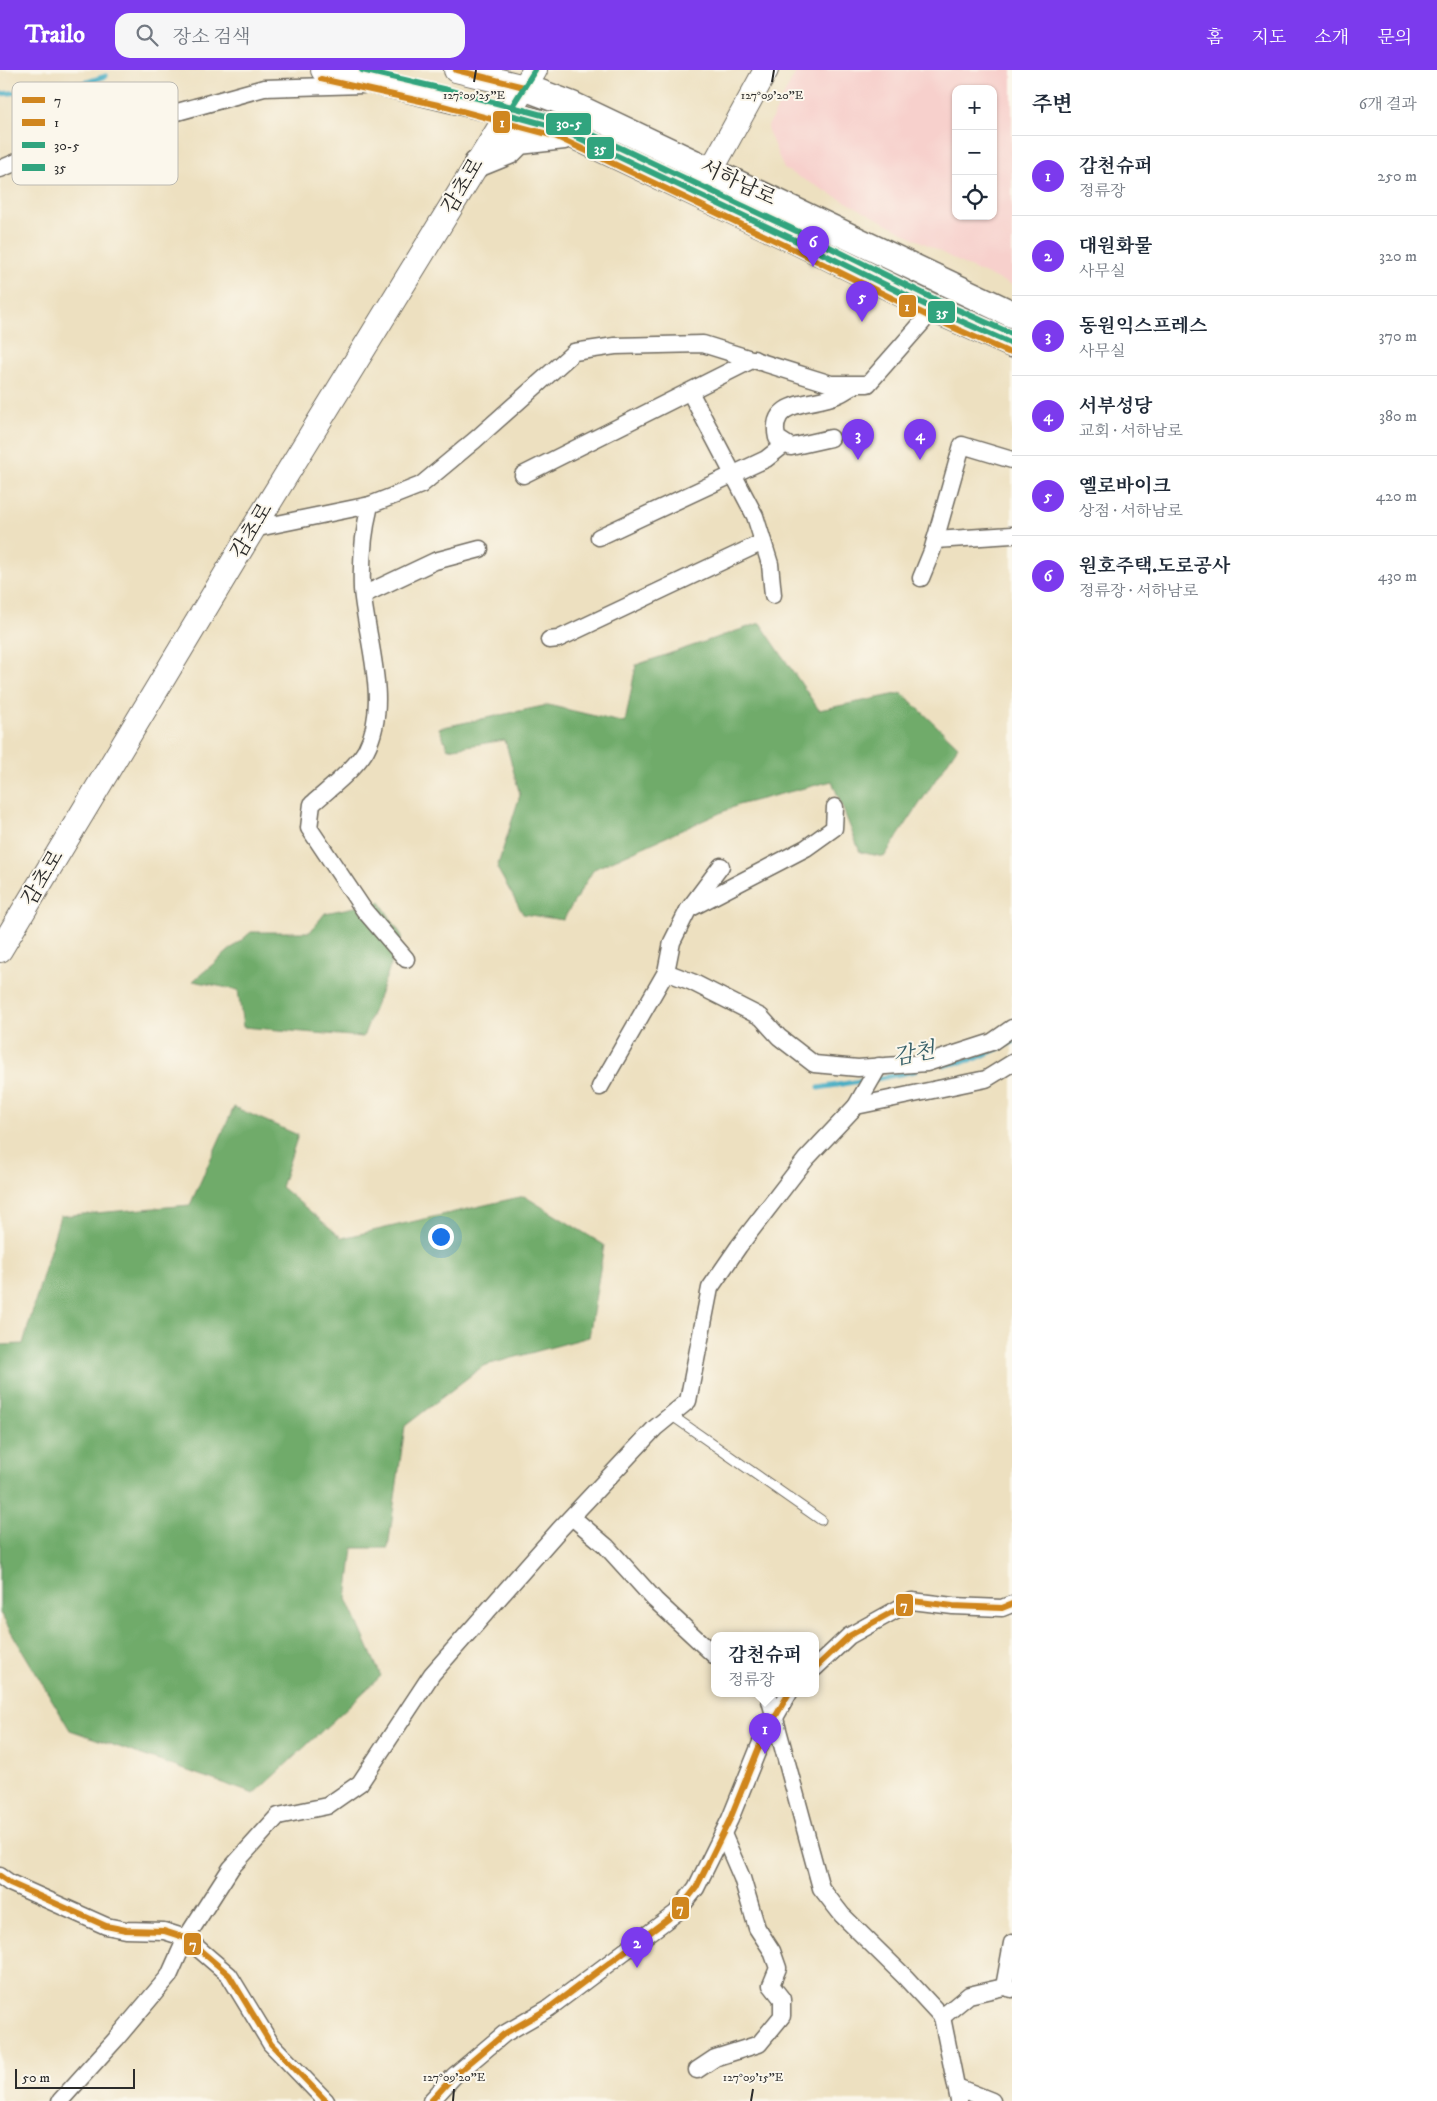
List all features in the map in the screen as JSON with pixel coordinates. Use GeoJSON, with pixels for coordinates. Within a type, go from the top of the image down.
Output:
{"type":"FeatureCollection","features":[{"type":"Feature","properties":{"kind":"main road","name":"서하남로"},"geometry":{"type":"LineString","coordinates":[[323,70],[558,128],[934,309],[1012,344]]}},
{"type":"Feature","properties":{"kind":"main road","name":"서하남로"},"geometry":{"type":"LineString","coordinates":[[456,70],[530,78],[572,105],[1012,314]]}},
{"type":"Feature","properties":{"kind":"main road"},"geometry":{"type":"LineString","coordinates":[[698,194],[766,70]]}},
{"type":"Feature","properties":{"kind":"main road","name":"감초로"},"geometry":{"type":"LineString","coordinates":[[0,950],[253,530],[530,78]]}},
{"type":"Feature","properties":{"kind":"main road"},"geometry":{"type":"LineString","coordinates":[[598,147],[596,138],[603,131],[642,148],[665,148]]}},
{"type":"Feature","properties":{"kind":"main road"},"geometry":{"type":"LineString","coordinates":[[477,164],[509,151],[519,141],[572,135]]}},
{"type":"Feature","properties":{"kind":"street"},"geometry":{"type":"LineString","coordinates":[[178,112],[264,88],[348,87],[377,83]]}},
{"type":"Feature","properties":{"kind":"street"},"geometry":{"type":"LineString","coordinates":[[0,169],[12,164]]}},
{"type":"Feature","properties":{"kind":"street"},"geometry":{"type":"LineString","coordinates":[[253,530],[370,505],[421,484],[475,440],[574,352],[615,346],[703,344],[831,384],[868,384],[934,309]]}},
{"type":"Feature","properties":{"kind":"street"},"geometry":{"type":"LineString","coordinates":[[523,475],[754,359]]}},
{"type":"Feature","properties":{"kind":"street"},"geometry":{"type":"LineString","coordinates":[[831,438],[791,447],[777,438],[774,425],[779,415],[798,404],[837,396],[856,384]]}},
{"type":"Feature","properties":{"kind":"street"},"geometry":{"type":"LineString","coordinates":[[690,392],[755,516],[770,564],[773,595]]}},
{"type":"Feature","properties":{"kind":"street"},"geometry":{"type":"LineString","coordinates":[[599,537],[766,458],[785,444]]}},
{"type":"Feature","properties":{"kind":"street"},"geometry":{"type":"LineString","coordinates":[[921,578],[935,540],[962,445],[1012,460]]}},
{"type":"Feature","properties":{"kind":"street"},"geometry":{"type":"LineString","coordinates":[[370,505],[362,537],[363,595],[376,684],[375,721],[365,751],[338,783],[312,804],[309,828],[364,910],[406,958]]}},
{"type":"Feature","properties":{"kind":"street"},"geometry":{"type":"LineString","coordinates":[[935,540],[1012,535]]}},
{"type":"Feature","properties":{"kind":"street"},"geometry":{"type":"LineString","coordinates":[[549,640],[558,639],[763,542]]}},
{"type":"Feature","properties":{"kind":"street"},"geometry":{"type":"LineString","coordinates":[[363,595],[436,561],[480,549]]}},
{"type":"Feature","properties":{"kind":"street"},"geometry":{"type":"LineString","coordinates":[[688,910],[806,848],[834,828],[835,807]]}},
{"type":"Feature","properties":{"kind":"street"},"geometry":{"type":"LineString","coordinates":[[600,1087],[666,972],[672,942],[688,910],[721,866]]}},
{"type":"Feature","properties":{"kind":"street"},"geometry":{"type":"LineString","coordinates":[[666,972],[692,982],[761,1017],[779,1037],[814,1064],[858,1068],[927,1063],[992,1042],[1012,1028]]}},
{"type":"Feature","properties":{"kind":"street"},"geometry":{"type":"LineString","coordinates":[[860,1100],[986,1079],[1012,1063]]}},
{"type":"Feature","properties":{"kind":"street"},"geometry":{"type":"LineString","coordinates":[[60,2101],[169,1976],[186,1938],[231,1868],[278,1816],[327,1806],[360,1783],[432,1674],[572,1517],[655,1428],[688,1401],[710,1288],[739,1246],[806,1159],[860,1100],[878,1067]]}},
{"type":"Feature","properties":{"kind":"street"},"geometry":{"type":"LineString","coordinates":[[572,1517],[606,1546],[655,1600],[711,1652]]}},
{"type":"Feature","properties":{"kind":"street"},"geometry":{"type":"LineString","coordinates":[[819,1664],[849,1636],[912,1601],[953,1606],[1002,1608],[1012,1604]]}},
{"type":"Feature","properties":{"kind":"street"},"geometry":{"type":"LineString","coordinates":[[769,1697],[776,1715],[796,1800],[821,1888],[842,1915],[906,1978],[942,2017],[958,2094],[992,2101]]}},
{"type":"Feature","properties":{"kind":"street"},"geometry":{"type":"LineString","coordinates":[[431,2101],[454,2076],[504,2034],[549,2008],[676,1913],[696,1888],[723,1834],[762,1740],[787,1697]]}},
{"type":"Feature","properties":{"kind":"street"},"geometry":{"type":"LineString","coordinates":[[697,2070],[715,2058],[759,2044],[782,2016],[782,1999],[771,1985],[778,1968],[772,1952],[757,1928],[742,1878],[723,1834]]}},
{"type":"Feature","properties":{"kind":"street"},"geometry":{"type":"LineString","coordinates":[[0,1876],[10,1883],[106,1926],[126,1930],[164,1931],[186,1938],[229,1975],[271,2044],[326,2101]]}},
{"type":"Feature","properties":{"kind":"street"},"geometry":{"type":"LineString","coordinates":[[942,2017],[969,1995],[1008,1988],[1012,1943]]}},
{"type":"Feature","properties":{"kind":"lane"},"geometry":{"type":"LineString","coordinates":[[672,1415],[821,1520]]}},
{"type":"Feature","properties":{"kind":"shaded area"},"geometry":{"type":"Polygon","coordinates":[[[797,70],[1012,70],[1012,285],[967,266],[784,169],[767,128],[797,70]]]}},
{"type":"Feature","properties":{"kind":"green space"},"geometry":{"type":"Polygon","coordinates":[[[760,623],[819,710],[902,693],[958,746],[884,857],[860,852],[832,781],[738,805],[594,869],[563,920],[523,914],[497,868],[520,795],[505,740],[448,749],[439,728],[548,705],[625,723],[636,665],[760,623]]]}},
{"type":"Feature","properties":{"kind":"green space"},"geometry":{"type":"Polygon","coordinates":[[[380,902],[402,936],[363,1037],[243,1027],[238,990],[193,981],[251,932],[310,932],[325,913],[380,902]]]}},
{"type":"Feature","properties":{"kind":"green space"},"geometry":{"type":"Polygon","coordinates":[[[234,1107],[298,1135],[281,1187],[342,1238],[524,1196],[604,1245],[589,1337],[483,1366],[405,1426],[388,1548],[353,1548],[347,1599],[381,1676],[254,1794],[70,1730],[0,1613],[0,1345],[23,1344],[60,1216],[190,1205],[234,1107]]]}},
{"type":"Feature","properties":{"kind":"waterway"},"geometry":{"type":"LineString","coordinates":[[87,82],[106,76]]}},
{"type":"Feature","properties":{"kind":"waterway"},"geometry":{"type":"LineString","coordinates":[[0,94],[12,93]]}},
{"type":"Feature","properties":{"kind":"waterway","name":"감천"},"geometry":{"type":"LineString","coordinates":[[945,1065],[975,1059],[1012,1042]]}},
{"type":"Feature","properties":{"kind":"waterway","name":"감천"},"geometry":{"type":"LineString","coordinates":[[876,1079],[915,1071]]}},
{"type":"Feature","properties":{"kind":"waterway","name":"감천"},"geometry":{"type":"LineString","coordinates":[[819,1088],[866,1080]]}},
{"type":"Feature","properties":{"kind":"transit line","name":"30-5"},"geometry":{"type":"LineString","coordinates":[[362,70],[561,120],[803,234],[938,301],[1012,334]]}},
{"type":"Feature","properties":{"kind":"transit line","name":"7"},"geometry":{"type":"LineString","coordinates":[[456,70],[524,87]]}},
{"type":"Feature","properties":{"kind":"transit line","name":"35"},"geometry":{"type":"LineString","coordinates":[[535,70],[507,114],[558,128],[799,242],[934,309],[1012,344]]}},
{"type":"Feature","properties":{"kind":"transit line","name":"1"},"geometry":{"type":"LineString","coordinates":[[321,79],[443,106],[555,136],[795,250],[930,317],[1008,352]]}},
{"type":"Feature","properties":{"kind":"transit line","name":"7"},"geometry":{"type":"LineString","coordinates":[[819,1664],[849,1636],[912,1601],[953,1606],[1002,1608],[1012,1604]]}},
{"type":"Feature","properties":{"kind":"transit line","name":"7"},"geometry":{"type":"LineString","coordinates":[[431,2101],[454,2076],[504,2034],[549,2008],[676,1913],[696,1888],[730,1819],[762,1740],[787,1697]]}},
{"type":"Feature","properties":{"kind":"transit line","name":"7"},"geometry":{"type":"LineString","coordinates":[[0,1876],[10,1883],[106,1926],[126,1930],[164,1931],[186,1938],[229,1975],[271,2044],[326,2101]]}},
{"type":"Feature","properties":{"kind":"place","name":"원호주택.도로공사"},"geometry":{"type":"Point","coordinates":[813,267]}},
{"type":"Feature","properties":{"kind":"place","name":"옐로바이크"},"geometry":{"type":"Point","coordinates":[862,322]}},
{"type":"Feature","properties":{"kind":"place","name":"동원익스프레스"},"geometry":{"type":"Point","coordinates":[858,460]}},
{"type":"Feature","properties":{"kind":"place","name":"서부성당"},"geometry":{"type":"Point","coordinates":[920,460]}},
{"type":"Feature","properties":{"kind":"place","name":"감천슈퍼"},"geometry":{"type":"Point","coordinates":[765,1754]}},
{"type":"Feature","properties":{"kind":"place","name":"대원화물"},"geometry":{"type":"Point","coordinates":[637,1968]}}]}
